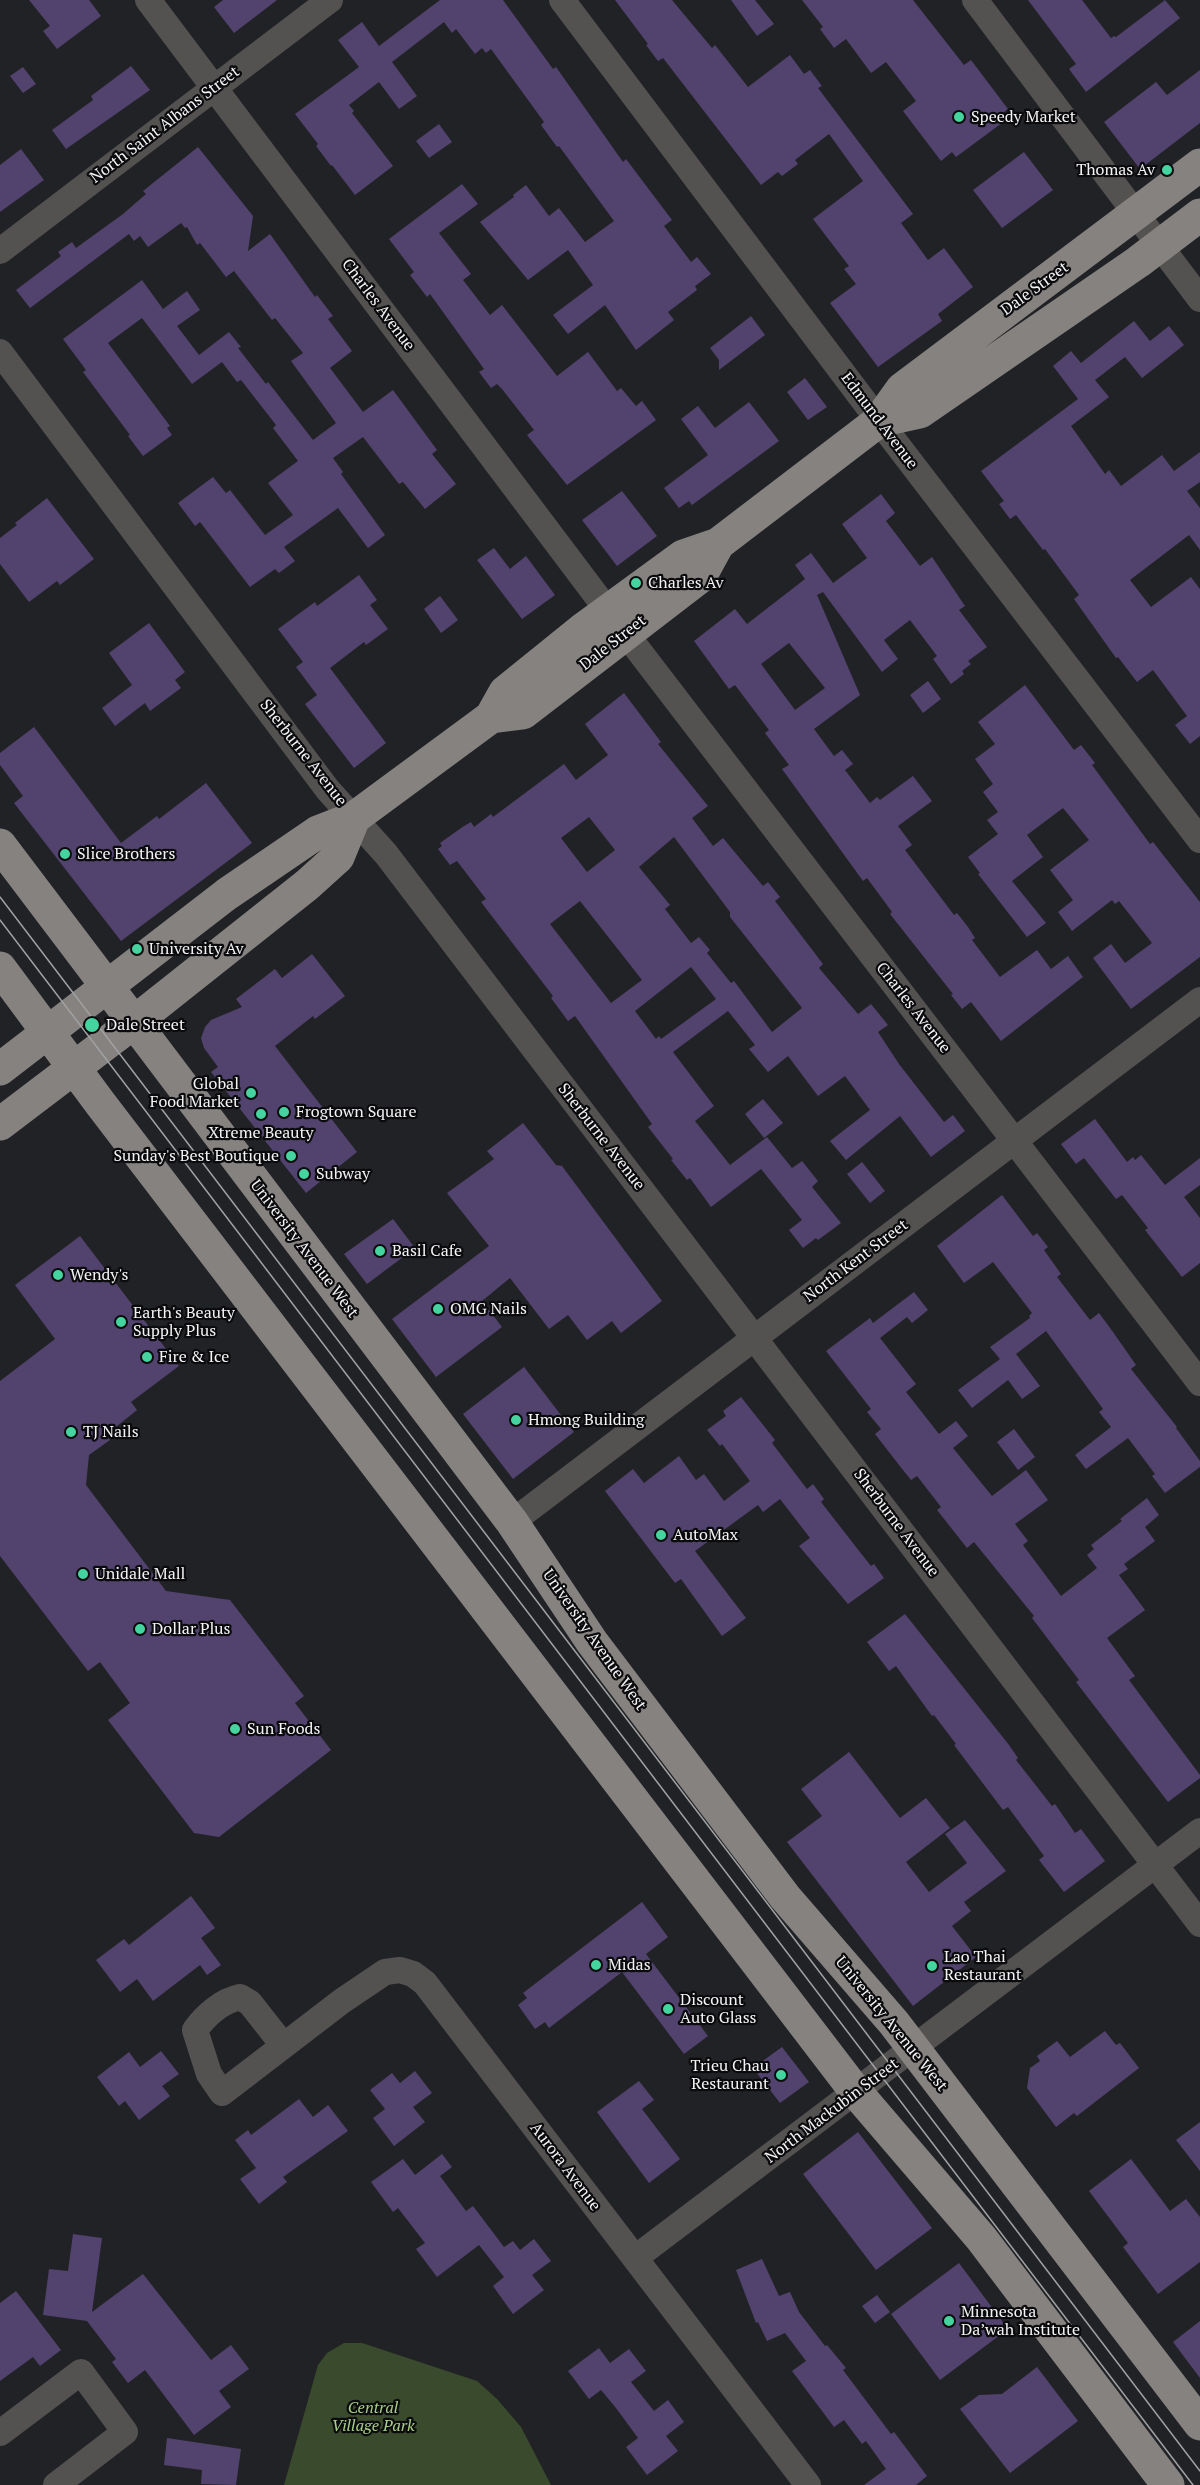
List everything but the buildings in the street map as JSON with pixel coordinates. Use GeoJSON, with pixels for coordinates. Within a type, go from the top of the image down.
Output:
{"type":"FeatureCollection","features":[{"type":"Feature","properties":{"kind":"main road","name":"Dale Street"},"geometry":{"type":"LineString","coordinates":[[0,1070],[245,882],[318,832],[354,818],[491,717],[523,713],[683,556],[718,544],[879,421],[902,389],[1200,165]]}},
{"type":"Feature","properties":{"kind":"main road","name":"Dale Street"},"geometry":{"type":"LineString","coordinates":[[879,421],[920,412],[1160,246],[1200,215]]}},
{"type":"Feature","properties":{"kind":"main road"},"geometry":{"type":"LineString","coordinates":[[0,1124],[252,930],[338,857],[354,818]]}},
{"type":"Feature","properties":{"kind":"main road","name":"University Avenue West"},"geometry":{"type":"LineString","coordinates":[[0,845],[512,1522],[592,1642],[785,1897],[914,2049],[1200,2424]]}},
{"type":"Feature","properties":{"kind":"main road"},"geometry":{"type":"LineString","coordinates":[[0,968],[856,2092],[981,2238],[1168,2485]]}},
{"type":"Feature","properties":{"kind":"street","name":"Charles Avenue"},"geometry":{"type":"LineString","coordinates":[[148,0],[617,622],[1200,1383]]}},
{"type":"Feature","properties":{"kind":"street","name":"North Saint Albans Street"},"geometry":{"type":"LineString","coordinates":[[0,251],[330,0]]}},
{"type":"Feature","properties":{"kind":"street","name":"Edmund Avenue"},"geometry":{"type":"LineString","coordinates":[[561,0],[1200,840]]}},
{"type":"Feature","properties":{"kind":"street"},"geometry":{"type":"LineString","coordinates":[[975,0],[1200,299]]}},
{"type":"Feature","properties":{"kind":"street","name":"Sherburne Avenue"},"geometry":{"type":"LineString","coordinates":[[0,352],[328,790],[386,854],[1200,1924]]}},
{"type":"Feature","properties":{"kind":"street","name":"North Kent Street"},"geometry":{"type":"LineString","coordinates":[[512,1522],[1200,1000]]}},
{"type":"Feature","properties":{"kind":"street","name":"North Mackubin Street"},"geometry":{"type":"LineString","coordinates":[[635,2258],[1200,1831]]}},
{"type":"Feature","properties":{"kind":"street","name":"Aurora Avenue"},"geometry":{"type":"LineString","coordinates":[[284,2045],[385,1972],[400,1970],[412,1974],[425,1983],[808,2485]]}},
{"type":"Feature","properties":{"kind":"street"},"geometry":{"type":"LineString","coordinates":[[0,2433],[81,2372],[125,2432],[56,2485]]}},
{"type":"Feature","properties":{"kind":"green space","name":"Central Village Park"},"geometry":{"type":"Polygon","coordinates":[[[344,2343],[362,2343],[477,2381],[497,2399],[521,2427],[551,2485],[284,2485],[318,2365],[327,2353],[344,2343]]]}},
{"type":"Feature","properties":{"kind":"tram line"},"geometry":{"type":"LineString","coordinates":[[0,897],[1200,2471]]}},
{"type":"Feature","properties":{"kind":"tram line"},"geometry":{"type":"LineString","coordinates":[[0,920],[1193,2485]]}},
{"type":"Feature","properties":{"kind":"place","name":"Speedy Market"},"geometry":{"type":"Point","coordinates":[959,117]}},
{"type":"Feature","properties":{"kind":"place","name":"Thomas Av"},"geometry":{"type":"Point","coordinates":[1167,170]}},
{"type":"Feature","properties":{"kind":"place","name":"Charles Av"},"geometry":{"type":"Point","coordinates":[636,583]}},
{"type":"Feature","properties":{"kind":"place","name":"Slice Brothers"},"geometry":{"type":"Point","coordinates":[65,854]}},
{"type":"Feature","properties":{"kind":"place","name":"University Av"},"geometry":{"type":"Point","coordinates":[137,949]}},
{"type":"Feature","properties":{"kind":"place","name":"Dale Street"},"geometry":{"type":"Point","coordinates":[92,1025]}},
{"type":"Feature","properties":{"kind":"place","name":"Global Food Market"},"geometry":{"type":"Point","coordinates":[251,1093]}},
{"type":"Feature","properties":{"kind":"place","name":"Frogtown Square"},"geometry":{"type":"Point","coordinates":[284,1112]}},
{"type":"Feature","properties":{"kind":"place","name":"Xtreme Beauty"},"geometry":{"type":"Point","coordinates":[261,1114]}},
{"type":"Feature","properties":{"kind":"place","name":"Sunday's Best Boutique"},"geometry":{"type":"Point","coordinates":[291,1156]}},
{"type":"Feature","properties":{"kind":"place","name":"Subway"},"geometry":{"type":"Point","coordinates":[304,1174]}},
{"type":"Feature","properties":{"kind":"place","name":"Basil Cafe"},"geometry":{"type":"Point","coordinates":[380,1251]}},
{"type":"Feature","properties":{"kind":"place","name":"Wendy's"},"geometry":{"type":"Point","coordinates":[58,1275]}},
{"type":"Feature","properties":{"kind":"place","name":"OMG Nails"},"geometry":{"type":"Point","coordinates":[438,1309]}},
{"type":"Feature","properties":{"kind":"place","name":"Earth's Beauty Supply Plus"},"geometry":{"type":"Point","coordinates":[121,1322]}},
{"type":"Feature","properties":{"kind":"place","name":"Fire & Ice"},"geometry":{"type":"Point","coordinates":[147,1357]}},
{"type":"Feature","properties":{"kind":"place","name":"Hmong Building"},"geometry":{"type":"Point","coordinates":[516,1420]}},
{"type":"Feature","properties":{"kind":"place","name":"TJ Nails"},"geometry":{"type":"Point","coordinates":[71,1432]}},
{"type":"Feature","properties":{"kind":"place","name":"AutoMax"},"geometry":{"type":"Point","coordinates":[661,1535]}},
{"type":"Feature","properties":{"kind":"place","name":"Unidale Mall"},"geometry":{"type":"Point","coordinates":[83,1574]}},
{"type":"Feature","properties":{"kind":"place","name":"Dollar Plus"},"geometry":{"type":"Point","coordinates":[140,1629]}},
{"type":"Feature","properties":{"kind":"place","name":"Sun Foods"},"geometry":{"type":"Point","coordinates":[235,1729]}},
{"type":"Feature","properties":{"kind":"place","name":"Midas"},"geometry":{"type":"Point","coordinates":[596,1965]}},
{"type":"Feature","properties":{"kind":"place","name":"Lao Thai Restaurant"},"geometry":{"type":"Point","coordinates":[932,1966]}},
{"type":"Feature","properties":{"kind":"place","name":"Discount Auto Glass"},"geometry":{"type":"Point","coordinates":[668,2009]}},
{"type":"Feature","properties":{"kind":"place","name":"Trieu Chau Restaurant"},"geometry":{"type":"Point","coordinates":[781,2075]}},
{"type":"Feature","properties":{"kind":"place","name":"Minnesota Da’wah Institute"},"geometry":{"type":"Point","coordinates":[949,2321]}}]}
